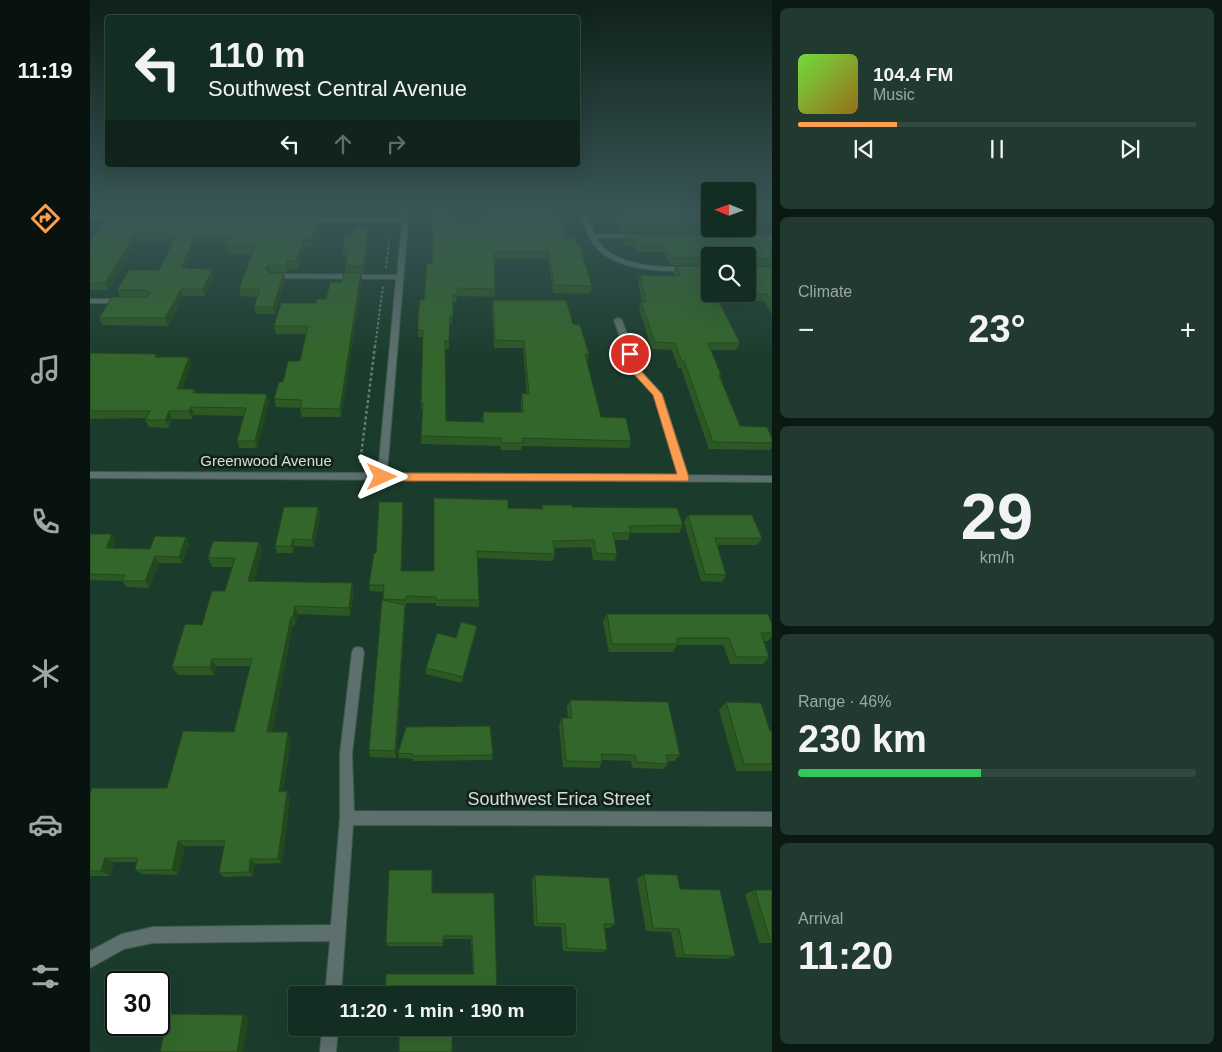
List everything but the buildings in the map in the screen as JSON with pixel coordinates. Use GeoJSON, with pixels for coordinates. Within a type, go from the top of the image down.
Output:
{"type":"FeatureCollection","features":[{"type":"Feature","properties":{"kind":"street"},"geometry":{"type":"LineString","coordinates":[[382,477],[402,259]]}},
{"type":"Feature","properties":{"kind":"street"},"geometry":{"type":"LineString","coordinates":[[622,259],[635,264],[662,269],[701,269]]}},
{"type":"Feature","properties":{"kind":"street"},"geometry":{"type":"LineString","coordinates":[[271,276],[400,277]]}},
{"type":"Feature","properties":{"kind":"street"},"geometry":{"type":"LineString","coordinates":[[90,300],[128,301]]}},
{"type":"Feature","properties":{"kind":"street"},"geometry":{"type":"LineString","coordinates":[[618,320],[636,371],[658,394],[684,478]]}},
{"type":"Feature","properties":{"kind":"street","name":"Greenwood Avenue"},"geometry":{"type":"LineString","coordinates":[[90,475],[772,479]]}},
{"type":"Feature","properties":{"kind":"street"},"geometry":{"type":"LineString","coordinates":[[334,986],[347,818],[346,754],[358,652]]}},
{"type":"Feature","properties":{"kind":"street","name":"Southwest Erica Street"},"geometry":{"type":"LineString","coordinates":[[347,818],[772,818]]}},
{"type":"Feature","properties":{"kind":"street"},"geometry":{"type":"LineString","coordinates":[[90,960],[122,942],[153,935],[338,933]]}},
{"type":"Feature","properties":{"kind":"street"},"geometry":{"type":"LineString","coordinates":[[328,1052],[329,1036]]}},
{"type":"Feature","properties":{"kind":"path"},"geometry":{"type":"LineString","coordinates":[[355,467],[361,462],[386,259]]}},
{"type":"Feature","properties":{"kind":"route"},"geometry":{"type":"LineString","coordinates":[[382,477],[684,478],[658,394],[636,371],[630,354]]}}]}
